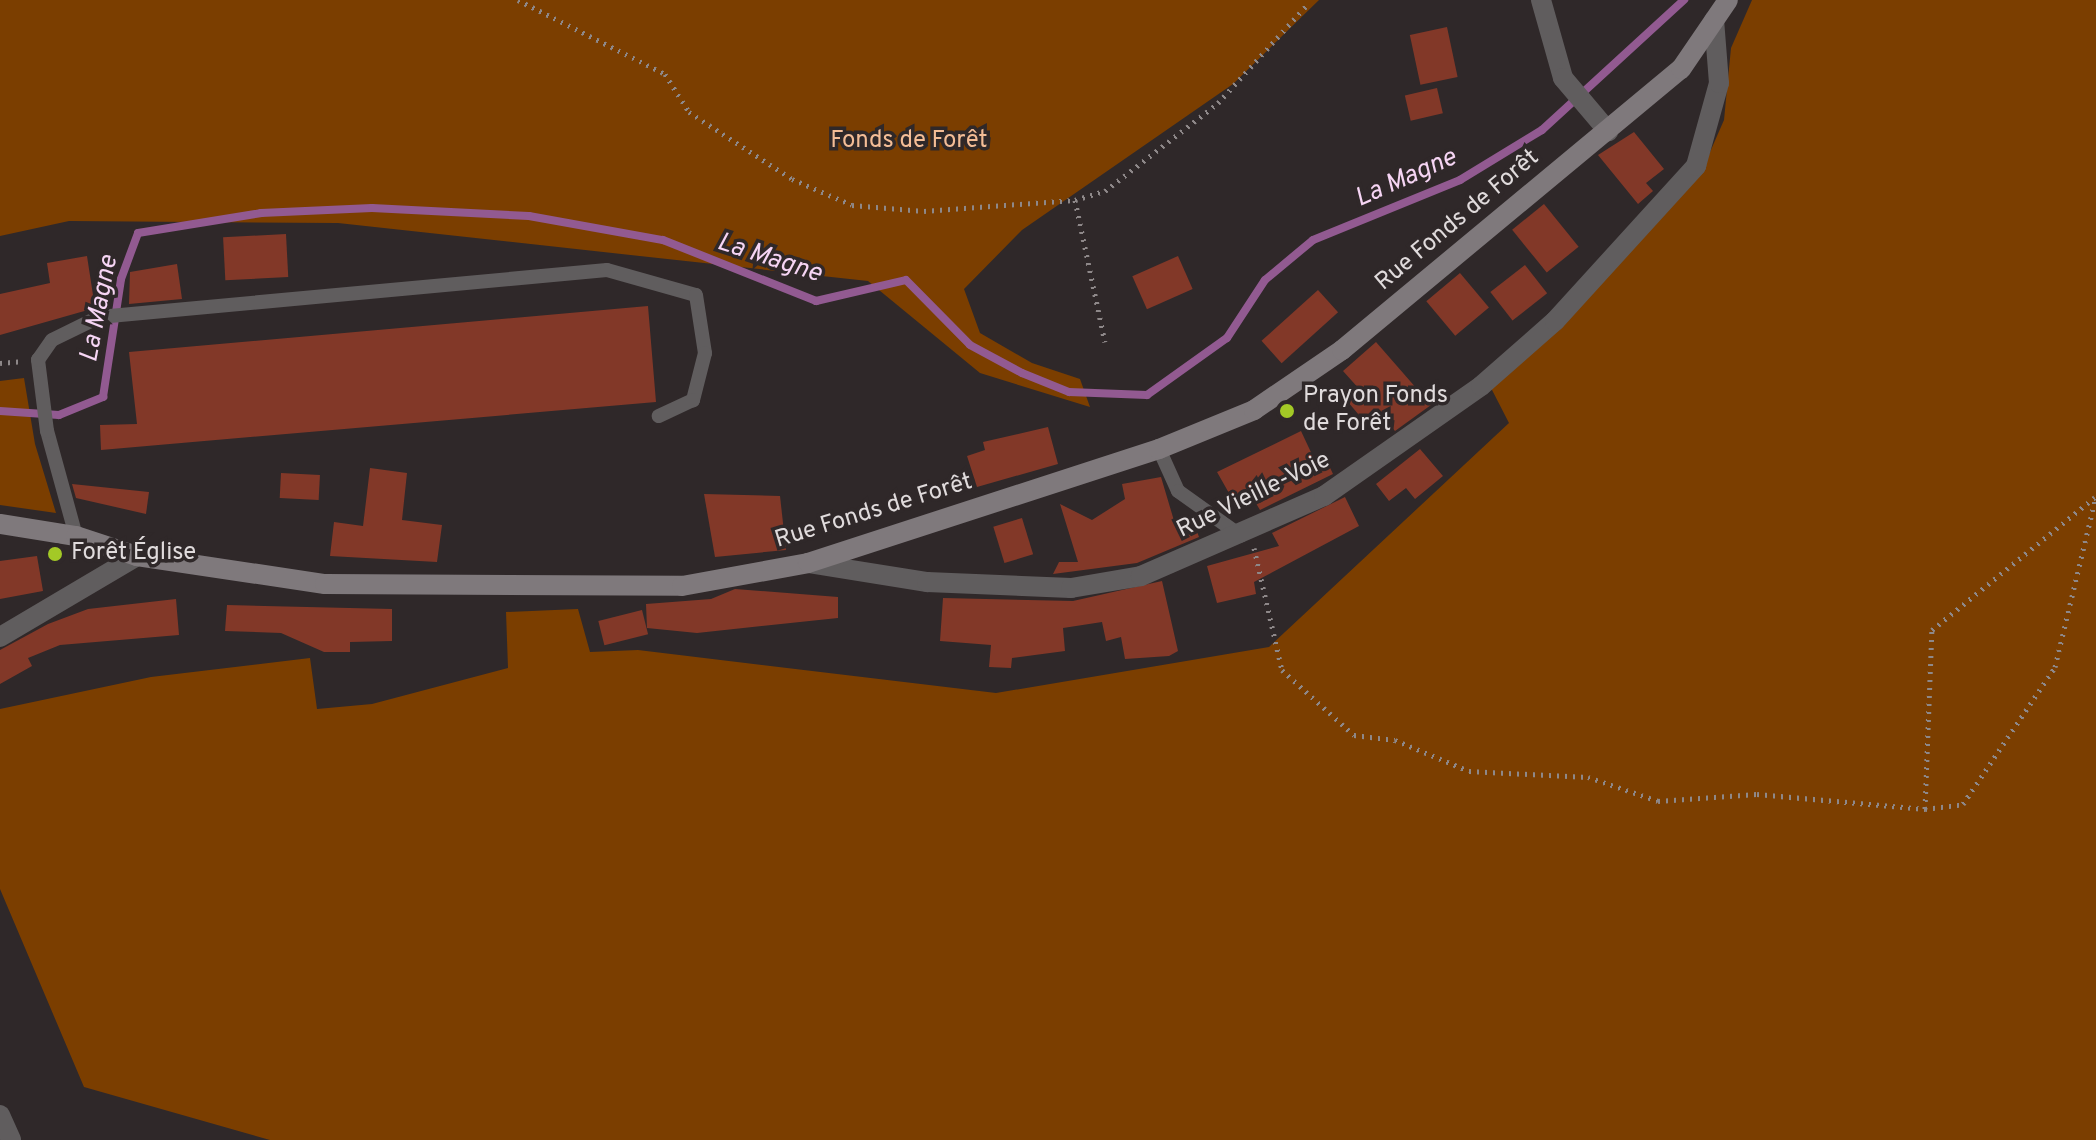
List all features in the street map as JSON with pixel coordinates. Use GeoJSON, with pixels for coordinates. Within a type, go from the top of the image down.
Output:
{"type":"FeatureCollection","features":[{"type":"Feature","properties":{"kind":"main road","name":"Rue Fonds de Forêt"},"geometry":{"type":"LineString","coordinates":[[0,524],[76,536],[137,556],[325,584],[682,586],[808,563],[1159,449],[1254,410],[1342,350],[1681,69],[1728,0]]}},
{"type":"Feature","properties":{"kind":"street"},"geometry":{"type":"LineString","coordinates":[[1541,0],[1563,78],[1587,110],[1608,131]]}},
{"type":"Feature","properties":{"kind":"street","name":"Rue Vieille-Voie"},"geometry":{"type":"LineString","coordinates":[[808,563],[927,582],[1071,588],[1141,576],[1241,537],[1324,496],[1481,386],[1632,237],[1696,166],[1719,83],[1714,20]]}},
{"type":"Feature","properties":{"kind":"street"},"geometry":{"type":"LineString","coordinates":[[0,637],[137,556]]}},
{"type":"Feature","properties":{"kind":"street"},"geometry":{"type":"LineString","coordinates":[[0,1115],[11,1140]]}},
{"type":"Feature","properties":{"kind":"lane"},"geometry":{"type":"LineString","coordinates":[[76,536],[47,431],[38,360],[52,340],[99,317],[607,270],[696,295],[705,353],[693,400],[658,416]]}},
{"type":"Feature","properties":{"kind":"lane"},"geometry":{"type":"LineString","coordinates":[[1159,449],[1178,491],[1241,537]]}},
{"type":"Feature","properties":{"kind":"path"},"geometry":{"type":"LineString","coordinates":[[518,0],[665,74],[689,112],[739,151],[852,205],[924,211],[1075,200],[1105,191],[1174,142],[1306,6]]}},
{"type":"Feature","properties":{"kind":"path"},"geometry":{"type":"LineString","coordinates":[[1075,200],[1105,342]]}},
{"type":"Feature","properties":{"kind":"path"},"geometry":{"type":"LineString","coordinates":[[1925,809],[1932,630],[2096,496]]}},
{"type":"Feature","properties":{"kind":"path"},"geometry":{"type":"LineString","coordinates":[[1241,537],[1264,573],[1282,670],[1354,735],[1395,740],[1469,771],[1588,777],[1658,801],[1757,794],[1925,809],[1963,804],[2055,667],[2096,496]]}},
{"type":"Feature","properties":{"kind":"green space","name":"Fonds de Forêt"},"geometry":{"type":"Polygon","coordinates":[[[0,0],[1319,0],[1233,84],[1022,230],[964,289],[980,333],[1032,363],[1080,379],[1090,407],[980,373],[868,281],[338,223],[69,221],[0,236],[0,0]]]}},
{"type":"Feature","properties":{"kind":"green space"},"geometry":{"type":"Polygon","coordinates":[[[1752,0],[2096,0],[2096,1140],[270,1140],[84,1087],[0,889],[0,709],[151,677],[310,658],[317,709],[372,704],[508,668],[506,612],[578,609],[590,652],[638,650],[996,693],[1269,647],[1509,423],[1491,388],[1703,168],[1724,120],[1731,48],[1752,0]]]}},
{"type":"Feature","properties":{"kind":"green space"},"geometry":{"type":"Polygon","coordinates":[[[24,378],[35,444],[56,513],[0,505],[0,381],[24,378]]]}},
{"type":"Feature","properties":{"kind":"building"},"geometry":{"type":"Polygon","coordinates":[[[1447,27],[1458,77],[1420,85],[1410,35],[1447,27]]]}},
{"type":"Feature","properties":{"kind":"building"},"geometry":{"type":"Polygon","coordinates":[[[1437,88],[1443,113],[1411,121],[1405,95],[1437,88]]]}},
{"type":"Feature","properties":{"kind":"building"},"geometry":{"type":"Polygon","coordinates":[[[1634,132],[1664,169],[1646,183],[1653,191],[1638,204],[1598,155],[1634,132]]]}},
{"type":"Feature","properties":{"kind":"building"},"geometry":{"type":"Polygon","coordinates":[[[1544,204],[1579,247],[1547,273],[1512,230],[1544,204]]]}},
{"type":"Feature","properties":{"kind":"building"},"geometry":{"type":"Polygon","coordinates":[[[286,234],[288,277],[225,280],[223,237],[286,234]]]}},
{"type":"Feature","properties":{"kind":"building"},"geometry":{"type":"Polygon","coordinates":[[[87,256],[95,308],[0,335],[0,294],[50,283],[47,263],[87,256]]]}},
{"type":"Feature","properties":{"kind":"building"},"geometry":{"type":"Polygon","coordinates":[[[1178,256],[1193,289],[1147,309],[1132,276],[1178,256]]]}},
{"type":"Feature","properties":{"kind":"building"},"geometry":{"type":"Polygon","coordinates":[[[177,264],[182,299],[129,304],[130,272],[177,264]]]}},
{"type":"Feature","properties":{"kind":"building"},"geometry":{"type":"Polygon","coordinates":[[[1525,265],[1547,293],[1512,320],[1490,292],[1525,265]]]}},
{"type":"Feature","properties":{"kind":"building"},"geometry":{"type":"Polygon","coordinates":[[[1460,273],[1489,307],[1455,336],[1426,301],[1460,273]]]}},
{"type":"Feature","properties":{"kind":"building"},"geometry":{"type":"Polygon","coordinates":[[[1318,290],[1338,312],[1282,363],[1262,341],[1318,290]]]}},
{"type":"Feature","properties":{"kind":"building"},"geometry":{"type":"Polygon","coordinates":[[[648,306],[656,402],[101,450],[100,425],[137,424],[129,352],[648,306]]]}},
{"type":"Feature","properties":{"kind":"building"},"geometry":{"type":"Polygon","coordinates":[[[1376,342],[1431,405],[1395,431],[1377,410],[1364,421],[1348,402],[1361,391],[1343,371],[1376,342]]]}},
{"type":"Feature","properties":{"kind":"building"},"geometry":{"type":"Polygon","coordinates":[[[1048,427],[1058,464],[977,487],[967,456],[985,450],[983,442],[1048,427]]]}},
{"type":"Feature","properties":{"kind":"building"},"geometry":{"type":"Polygon","coordinates":[[[1301,431],[1316,463],[1326,459],[1333,474],[1260,510],[1254,500],[1238,509],[1217,472],[1301,431]]]}},
{"type":"Feature","properties":{"kind":"building"},"geometry":{"type":"Polygon","coordinates":[[[1420,449],[1443,476],[1415,499],[1406,488],[1389,501],[1376,484],[1420,449]]]}},
{"type":"Feature","properties":{"kind":"building"},"geometry":{"type":"Polygon","coordinates":[[[370,468],[407,473],[402,520],[442,525],[437,562],[330,556],[334,522],[363,526],[370,468]]]}},
{"type":"Feature","properties":{"kind":"building"},"geometry":{"type":"Polygon","coordinates":[[[281,473],[320,475],[319,500],[280,498],[281,473]]]}},
{"type":"Feature","properties":{"kind":"building"},"geometry":{"type":"Polygon","coordinates":[[[1161,477],[1175,524],[1192,517],[1199,537],[1137,563],[1053,574],[1059,562],[1078,562],[1060,504],[1092,520],[1125,499],[1122,484],[1161,477]]]}},
{"type":"Feature","properties":{"kind":"building"},"geometry":{"type":"Polygon","coordinates":[[[72,484],[149,492],[146,514],[76,498],[72,484]]]}},
{"type":"Feature","properties":{"kind":"building"},"geometry":{"type":"Polygon","coordinates":[[[704,494],[780,496],[786,550],[715,557],[704,494]]]}},
{"type":"Feature","properties":{"kind":"building"},"geometry":{"type":"Polygon","coordinates":[[[1345,497],[1359,526],[1254,582],[1256,594],[1217,603],[1207,566],[1279,546],[1272,533],[1345,497]]]}},
{"type":"Feature","properties":{"kind":"building"},"geometry":{"type":"Polygon","coordinates":[[[1022,518],[1033,554],[1004,563],[993,527],[1022,518]]]}},
{"type":"Feature","properties":{"kind":"building"},"geometry":{"type":"Polygon","coordinates":[[[37,556],[43,591],[0,599],[0,561],[37,556]]]}},
{"type":"Feature","properties":{"kind":"building"},"geometry":{"type":"Polygon","coordinates":[[[1162,581],[1178,651],[1169,656],[1125,659],[1121,637],[1106,641],[1102,622],[1063,628],[1065,651],[1012,658],[1011,668],[989,667],[991,645],[940,641],[943,598],[1073,601],[1162,581]]]}},
{"type":"Feature","properties":{"kind":"building"},"geometry":{"type":"Polygon","coordinates":[[[735,589],[838,597],[838,618],[697,633],[647,628],[646,604],[711,599],[735,589]]]}},
{"type":"Feature","properties":{"kind":"building"},"geometry":{"type":"Polygon","coordinates":[[[176,599],[179,635],[60,645],[28,658],[32,666],[0,684],[0,650],[48,624],[88,609],[176,599]]]}},
{"type":"Feature","properties":{"kind":"building"},"geometry":{"type":"Polygon","coordinates":[[[227,605],[392,609],[392,641],[350,642],[350,652],[324,652],[281,633],[225,631],[227,605]]]}},
{"type":"Feature","properties":{"kind":"building"},"geometry":{"type":"Polygon","coordinates":[[[642,610],[648,634],[604,645],[598,621],[642,610]]]}},
{"type":"Feature","properties":{"kind":"waterway","name":"La Magne"},"geometry":{"type":"LineString","coordinates":[[0,411],[59,415],[103,397],[121,279],[138,233],[261,213],[372,208],[529,216],[663,240],[816,301],[906,280],[970,345],[1022,373],[1069,392],[1147,395],[1227,338],[1265,280],[1313,240],[1460,180],[1542,130],[1684,0]]}},
{"type":"Feature","properties":{"kind":"place","name":"Prayon Fonds de Forêt"},"geometry":{"type":"Point","coordinates":[1287,411]}},
{"type":"Feature","properties":{"kind":"place","name":"Forêt Église"},"geometry":{"type":"Point","coordinates":[55,554]}}]}
